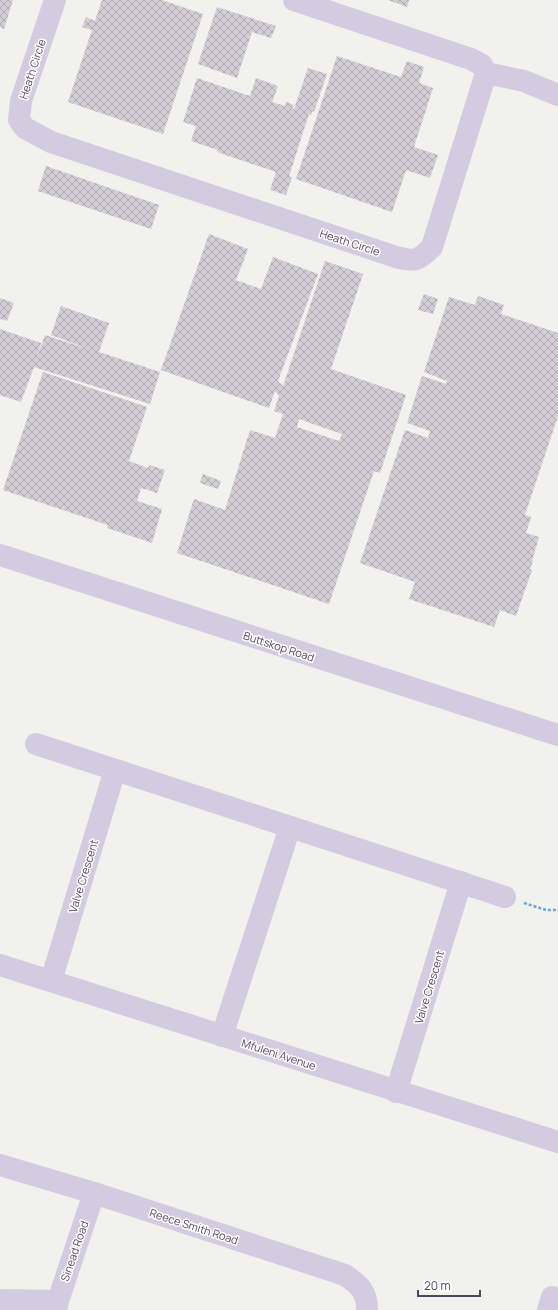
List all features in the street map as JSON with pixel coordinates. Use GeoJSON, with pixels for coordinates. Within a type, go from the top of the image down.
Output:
{"type":"FeatureCollection","features":[{"type":"Feature","properties":{"kind":"street","name":"Heath Circle"},"geometry":{"type":"LineString","coordinates":[[56,0],[21,101],[19,120],[25,128],[51,142],[411,261],[422,257],[432,247],[486,73]]}},
{"type":"Feature","properties":{"kind":"street"},"geometry":{"type":"LineString","coordinates":[[294,0],[471,59],[482,65],[486,73],[524,81],[558,96]]}},
{"type":"Feature","properties":{"kind":"street","name":"Buttskop Road"},"geometry":{"type":"LineString","coordinates":[[0,555],[558,735]]}},
{"type":"Feature","properties":{"kind":"street"},"geometry":{"type":"LineString","coordinates":[[36,744],[505,897]]}},
{"type":"Feature","properties":{"kind":"street","name":"Valve Crescent"},"geometry":{"type":"LineString","coordinates":[[51,982],[115,770]]}},
{"type":"Feature","properties":{"kind":"street"},"geometry":{"type":"LineString","coordinates":[[222,1036],[290,827]]}},
{"type":"Feature","properties":{"kind":"street","name":"Valve Crescent"},"geometry":{"type":"LineString","coordinates":[[396,1092],[461,882]]}},
{"type":"Feature","properties":{"kind":"street","name":"Mfuleni Avenue"},"geometry":{"type":"LineString","coordinates":[[0,965],[396,1092],[558,1142]]}},
{"type":"Feature","properties":{"kind":"street","name":"Reece Smith Road"},"geometry":{"type":"LineString","coordinates":[[0,1165],[94,1193],[345,1275],[356,1282],[362,1290],[367,1300],[367,1310]]}},
{"type":"Feature","properties":{"kind":"street","name":"Sinead Road"},"geometry":{"type":"LineString","coordinates":[[57,1306],[94,1193]]}},
{"type":"Feature","properties":{"kind":"street"},"geometry":{"type":"LineString","coordinates":[[0,1300],[57,1306]]}},
{"type":"Feature","properties":{"kind":"path"},"geometry":{"type":"LineString","coordinates":[[505,897],[546,910],[558,910]]}},
{"type":"Feature","properties":{"kind":"building"},"geometry":{"type":"Polygon","coordinates":[[[0,0],[13,0],[4,29],[0,27],[0,0]]]}},
{"type":"Feature","properties":{"kind":"building"},"geometry":{"type":"Polygon","coordinates":[[[102,0],[162,0],[203,14],[163,134],[68,102],[92,30],[82,27],[86,17],[95,21],[102,0]]]}},
{"type":"Feature","properties":{"kind":"building"},"geometry":{"type":"Polygon","coordinates":[[[388,0],[409,0],[407,7],[388,0]]]}},
{"type":"Feature","properties":{"kind":"building"},"geometry":{"type":"Polygon","coordinates":[[[217,7],[276,26],[271,38],[252,32],[237,78],[198,64],[217,7]]]}},
{"type":"Feature","properties":{"kind":"building"},"geometry":{"type":"Polygon","coordinates":[[[337,56],[401,77],[407,61],[424,67],[419,83],[433,88],[414,147],[438,155],[430,178],[406,170],[392,212],[296,179],[337,56]]]}},
{"type":"Feature","properties":{"kind":"building"},"geometry":{"type":"Polygon","coordinates":[[[308,68],[327,74],[314,112],[312,111],[311,115],[309,114],[289,176],[292,177],[286,195],[270,190],[276,172],[217,152],[218,150],[191,141],[196,126],[183,122],[197,78],[250,96],[256,78],[278,86],[272,102],[285,106],[286,102],[294,105],[292,109],[294,109],[308,68]]]}},
{"type":"Feature","properties":{"kind":"building"},"geometry":{"type":"Polygon","coordinates":[[[46,166],[159,205],[151,229],[38,191],[46,166]]]}},
{"type":"Feature","properties":{"kind":"building"},"geometry":{"type":"Polygon","coordinates":[[[209,234],[248,249],[236,280],[261,289],[273,257],[318,274],[278,381],[283,386],[325,261],[363,274],[331,369],[406,395],[380,473],[374,471],[329,604],[177,553],[194,499],[225,510],[250,430],[275,438],[283,414],[274,411],[279,396],[275,391],[269,408],[161,370],[209,234]],[[299,419],[297,427],[339,441],[342,434],[299,419]]]}},
{"type":"Feature","properties":{"kind":"building"},"geometry":{"type":"Polygon","coordinates":[[[424,294],[438,299],[433,314],[418,310],[424,294]]]}},
{"type":"Feature","properties":{"kind":"building"},"geometry":{"type":"Polygon","coordinates":[[[478,296],[504,305],[501,314],[558,333],[558,416],[525,515],[531,517],[526,533],[539,537],[530,569],[532,570],[516,616],[500,610],[494,627],[409,599],[415,582],[360,563],[405,430],[428,438],[430,431],[407,423],[422,376],[446,384],[447,381],[424,372],[449,297],[475,305],[478,296]]]}},
{"type":"Feature","properties":{"kind":"building"},"geometry":{"type":"Polygon","coordinates":[[[0,298],[14,303],[7,321],[0,319],[0,298]]]}},
{"type":"Feature","properties":{"kind":"building"},"geometry":{"type":"Polygon","coordinates":[[[61,306],[109,323],[99,352],[160,372],[150,404],[34,367],[21,402],[0,395],[0,329],[41,343],[36,360],[45,335],[91,350],[51,335],[61,306]]]}},
{"type":"Feature","properties":{"kind":"building"},"geometry":{"type":"Polygon","coordinates":[[[43,372],[147,407],[129,461],[148,468],[149,465],[165,470],[157,493],[141,488],[137,501],[162,509],[152,543],[107,528],[108,525],[3,490],[43,372]]]}},
{"type":"Feature","properties":{"kind":"building"},"geometry":{"type":"Polygon","coordinates":[[[203,474],[221,481],[218,489],[200,483],[203,474]]]}}]}
